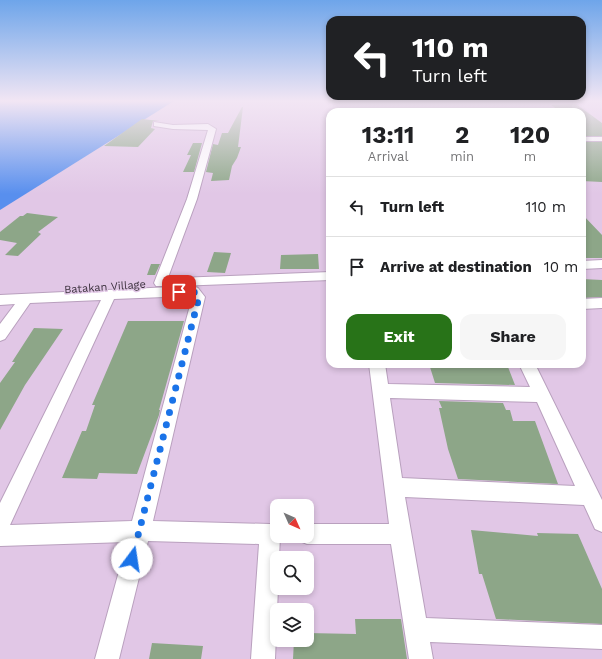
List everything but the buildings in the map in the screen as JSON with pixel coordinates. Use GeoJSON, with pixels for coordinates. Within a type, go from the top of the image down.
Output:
{"type":"FeatureCollection","features":[{"type":"Feature","properties":{"kind":"street"},"geometry":{"type":"LineString","coordinates":[[160,283],[192,199],[211,132]]}},
{"type":"Feature","properties":{"kind":"street"},"geometry":{"type":"LineString","coordinates":[[586,139],[602,139]]}},
{"type":"Feature","properties":{"kind":"street"},"geometry":{"type":"LineString","coordinates":[[586,264],[602,264]]}},
{"type":"Feature","properties":{"kind":"street","name":"Batakan Village"},"geometry":{"type":"LineString","coordinates":[[0,296],[160,283],[326,276]]}},
{"type":"Feature","properties":{"kind":"street"},"geometry":{"type":"LineString","coordinates":[[0,300],[193,291],[199,297],[107,659]]}},
{"type":"Feature","properties":{"kind":"street"},"geometry":{"type":"LineString","coordinates":[[0,525],[110,295]]}},
{"type":"Feature","properties":{"kind":"street"},"geometry":{"type":"LineString","coordinates":[[0,335],[26,298]]}},
{"type":"Feature","properties":{"kind":"street"},"geometry":{"type":"LineString","coordinates":[[586,304],[602,303]]}},
{"type":"Feature","properties":{"kind":"street"},"geometry":{"type":"LineString","coordinates":[[377,368],[400,534],[421,659]]}},
{"type":"Feature","properties":{"kind":"street"},"geometry":{"type":"LineString","coordinates":[[529,368],[602,522]]}},
{"type":"Feature","properties":{"kind":"street"},"geometry":{"type":"LineString","coordinates":[[380,391],[542,395]]}},
{"type":"Feature","properties":{"kind":"street"},"geometry":{"type":"LineString","coordinates":[[394,487],[590,496]]}},
{"type":"Feature","properties":{"kind":"street"},"geometry":{"type":"LineString","coordinates":[[0,536],[140,531],[270,534]]}},
{"type":"Feature","properties":{"kind":"street"},"geometry":{"type":"LineString","coordinates":[[314,534],[400,534]]}},
{"type":"Feature","properties":{"kind":"street"},"geometry":{"type":"LineString","coordinates":[[263,659],[273,543]]}},
{"type":"Feature","properties":{"kind":"street"},"geometry":{"type":"LineString","coordinates":[[417,630],[602,636]]}},
{"type":"Feature","properties":{"kind":"water"},"geometry":{"type":"Polygon","coordinates":[[[0,132],[125,132],[0,210],[0,132]]]}},
{"type":"Feature","properties":{"kind":"route"},"geometry":{"type":"LineString","coordinates":[[132,559],[161,440],[199,297],[197,293],[193,291],[179,292]]}}]}
